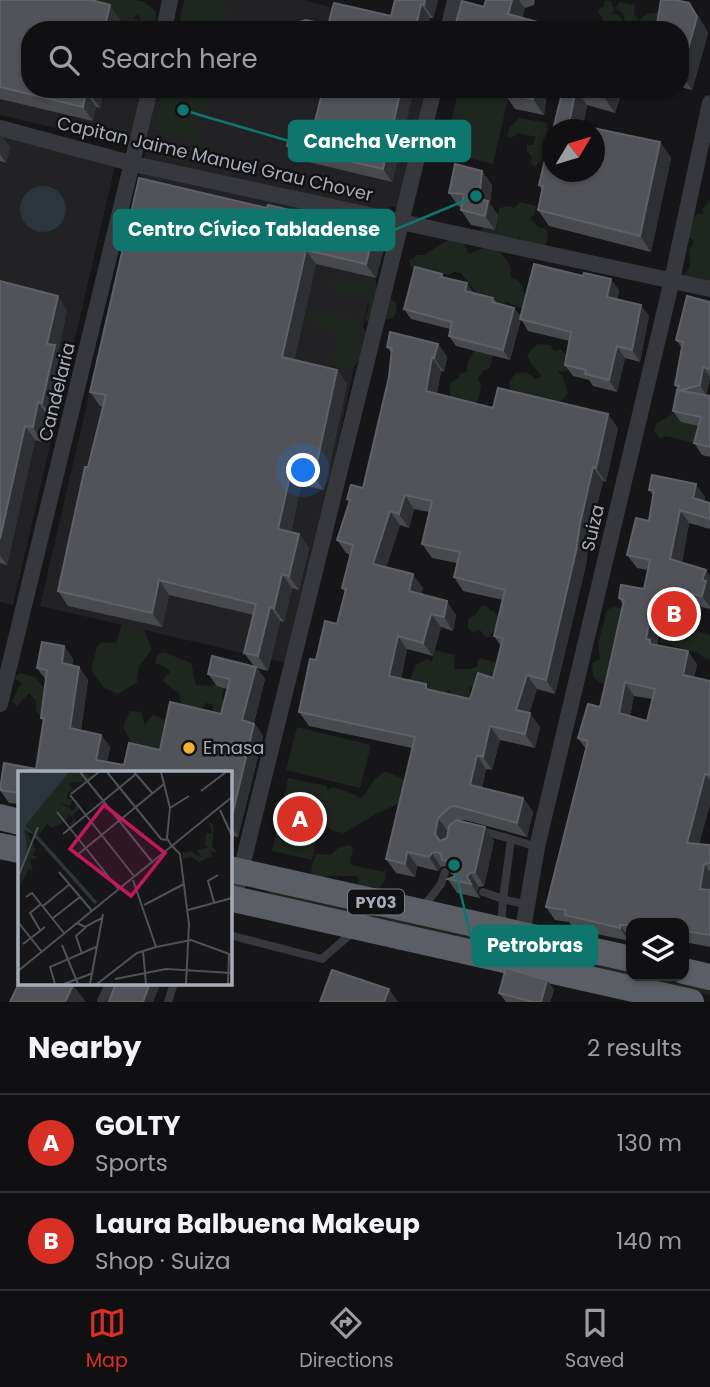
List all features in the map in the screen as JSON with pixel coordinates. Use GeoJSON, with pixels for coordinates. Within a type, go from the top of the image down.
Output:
{"type":"FeatureCollection","features":[{"type":"Feature","properties":{"kind":"highway"},"geometry":{"type":"LineString","coordinates":[[0,817],[18,822]]}},
{"type":"Feature","properties":{"kind":"highway"},"geometry":{"type":"LineString","coordinates":[[0,846],[18,850]]}},
{"type":"Feature","properties":{"kind":"highway","name":"PY03"},"geometry":{"type":"LineString","coordinates":[[235,870],[626,958]]}},
{"type":"Feature","properties":{"kind":"highway","name":"PY03"},"geometry":{"type":"LineString","coordinates":[[232,899],[691,1002]]}},
{"type":"Feature","properties":{"kind":"highway"},"geometry":{"type":"LineString","coordinates":[[689,972],[710,977]]}},
{"type":"Feature","properties":{"kind":"street"},"geometry":{"type":"LineString","coordinates":[[166,21],[170,0]]}},
{"type":"Feature","properties":{"kind":"street"},"geometry":{"type":"LineString","coordinates":[[450,21],[456,0]]}},
{"type":"Feature","properties":{"kind":"street","name":"Candelaria"},"geometry":{"type":"LineString","coordinates":[[0,704],[148,98]]}},
{"type":"Feature","properties":{"kind":"street"},"geometry":{"type":"LineString","coordinates":[[232,899],[235,870],[432,98]]}},
{"type":"Feature","properties":{"kind":"street","name":"Suiza"},"geometry":{"type":"LineString","coordinates":[[516,963],[512,932],[527,905],[537,847],[672,280],[710,103]]}},
{"type":"Feature","properties":{"kind":"street","name":"Capitan Jaime Manuel Grau Chover"},"geometry":{"type":"LineString","coordinates":[[0,128],[134,164],[710,289]]}},
{"type":"Feature","properties":{"kind":"street"},"geometry":{"type":"LineString","coordinates":[[105,1002],[114,984]]}},
{"type":"Feature","properties":{"kind":"lane"},"geometry":{"type":"LineString","coordinates":[[464,826],[537,847]]}},
{"type":"Feature","properties":{"kind":"lane"},"geometry":{"type":"LineString","coordinates":[[511,839],[503,899],[512,932]]}},
{"type":"Feature","properties":{"kind":"lane"},"geometry":{"type":"LineString","coordinates":[[420,912],[446,885],[445,872]]}},
{"type":"Feature","properties":{"kind":"lane"},"geometry":{"type":"LineString","coordinates":[[483,892],[527,905]]}},
{"type":"Feature","properties":{"kind":"lane"},"geometry":{"type":"LineString","coordinates":[[231,936],[322,959],[358,927]]}},
{"type":"Feature","properties":{"kind":"lane"},"geometry":{"type":"LineString","coordinates":[[169,1002],[174,984]]}},
{"type":"Feature","properties":{"kind":"shaded area"},"geometry":{"type":"Polygon","coordinates":[[[0,0],[56,0],[144,21],[21,21],[21,98],[423,98],[399,208],[389,206],[290,664],[40,606],[146,149],[0,115],[0,0]]]}},
{"type":"Feature","properties":{"kind":"shaded area"},"geometry":{"type":"Polygon","coordinates":[[[91,0],[135,0],[144,2],[156,11],[155,21],[140,21],[138,14],[129,21],[115,21],[91,0]]]}},
{"type":"Feature","properties":{"kind":"shaded area"},"geometry":{"type":"Polygon","coordinates":[[[184,0],[212,0],[230,7],[226,21],[180,21],[184,0]]]}},
{"type":"Feature","properties":{"kind":"shaded area"},"geometry":{"type":"Polygon","coordinates":[[[185,0],[304,0],[381,21],[180,21],[185,0]]]}},
{"type":"Feature","properties":{"kind":"shaded area"},"geometry":{"type":"Polygon","coordinates":[[[605,0],[611,1],[614,10],[611,14],[619,15],[623,21],[604,21],[598,10],[604,6],[605,0]]]}},
{"type":"Feature","properties":{"kind":"shaded area"},"geometry":{"type":"Polygon","coordinates":[[[619,2],[635,5],[634,15],[639,20],[647,14],[659,12],[666,21],[623,21],[623,14],[615,9],[619,2]]]}},
{"type":"Feature","properties":{"kind":"shaded area"},"geometry":{"type":"Polygon","coordinates":[[[161,98],[208,98],[200,142],[155,130],[161,98]]]}},
{"type":"Feature","properties":{"kind":"shaded area"},"geometry":{"type":"Polygon","coordinates":[[[457,98],[508,98],[493,164],[444,152],[457,98]]]}},
{"type":"Feature","properties":{"kind":"shaded area"},"geometry":{"type":"Polygon","coordinates":[[[519,118],[542,122],[542,160],[535,167],[531,163],[532,157],[527,151],[527,145],[533,145],[536,137],[518,133],[511,138],[507,136],[510,127],[519,118]]]}},
{"type":"Feature","properties":{"kind":"shaded area"},"geometry":{"type":"Polygon","coordinates":[[[0,135],[116,162],[13,605],[0,602],[0,135]]]}},
{"type":"Feature","properties":{"kind":"shaded area"},"geometry":{"type":"Polygon","coordinates":[[[43,186],[59,193],[66,209],[59,225],[43,232],[27,225],[20,209],[27,193],[43,186]]]}},
{"type":"Feature","properties":{"kind":"shaded area"},"geometry":{"type":"Polygon","coordinates":[[[710,200],[710,287],[689,282],[685,275],[690,266],[689,250],[694,242],[688,237],[689,225],[697,214],[704,213],[702,209],[710,200]]]}},
{"type":"Feature","properties":{"kind":"shaded area"},"geometry":{"type":"Polygon","coordinates":[[[520,202],[536,206],[535,214],[530,218],[547,232],[548,239],[544,246],[519,241],[520,235],[516,243],[477,234],[483,228],[496,230],[499,208],[515,208],[520,202]]]}},
{"type":"Feature","properties":{"kind":"shaded area"},"geometry":{"type":"Polygon","coordinates":[[[448,240],[462,240],[469,254],[491,245],[500,252],[508,262],[511,277],[519,281],[523,287],[521,290],[528,296],[524,309],[506,302],[501,309],[484,303],[461,273],[454,272],[449,275],[434,271],[414,274],[409,261],[448,240]]]}},
{"type":"Feature","properties":{"kind":"shaded area"},"geometry":{"type":"Polygon","coordinates":[[[339,274],[343,275],[346,284],[352,285],[362,277],[370,276],[376,280],[377,296],[387,296],[396,303],[397,311],[393,318],[369,323],[365,320],[369,305],[367,299],[330,290],[333,279],[339,274]]]}},
{"type":"Feature","properties":{"kind":"shaded area"},"geometry":{"type":"Polygon","coordinates":[[[327,310],[332,312],[334,317],[347,317],[357,322],[372,342],[352,370],[337,368],[331,363],[337,339],[326,329],[312,326],[309,319],[316,312],[323,314],[327,310]]]}},
{"type":"Feature","properties":{"kind":"shaded area"},"geometry":{"type":"Polygon","coordinates":[[[537,344],[550,345],[554,351],[561,350],[569,356],[570,366],[567,372],[557,371],[562,375],[568,392],[562,400],[553,404],[511,391],[509,382],[516,373],[526,372],[536,379],[542,376],[527,355],[537,344]]]}},
{"type":"Feature","properties":{"kind":"shaded area"},"geometry":{"type":"Polygon","coordinates":[[[487,350],[493,355],[490,368],[483,371],[478,379],[481,384],[479,399],[473,406],[455,402],[450,396],[450,383],[459,378],[460,373],[467,372],[467,364],[474,351],[487,350]]]}},
{"type":"Feature","properties":{"kind":"shaded area"},"geometry":{"type":"Polygon","coordinates":[[[677,411],[703,425],[698,444],[666,436],[660,439],[654,431],[656,424],[677,411]]]}},
{"type":"Feature","properties":{"kind":"shaded area"},"geometry":{"type":"Polygon","coordinates":[[[485,605],[494,611],[499,620],[500,633],[494,630],[489,637],[477,630],[473,633],[468,628],[468,619],[485,605]]]}},
{"type":"Feature","properties":{"kind":"shaded area"},"geometry":{"type":"Polygon","coordinates":[[[615,606],[629,614],[610,680],[602,684],[593,677],[592,663],[600,659],[598,644],[607,610],[615,606]]]}},
{"type":"Feature","properties":{"kind":"shaded area"},"geometry":{"type":"Polygon","coordinates":[[[659,613],[670,617],[675,627],[710,635],[710,660],[696,652],[660,642],[661,636],[652,630],[659,613]]]}},
{"type":"Feature","properties":{"kind":"shaded area"},"geometry":{"type":"Polygon","coordinates":[[[122,624],[144,630],[152,649],[139,667],[137,682],[118,694],[104,688],[91,670],[97,647],[102,642],[116,643],[122,624]]]}},
{"type":"Feature","properties":{"kind":"shaded area"},"geometry":{"type":"Polygon","coordinates":[[[435,650],[455,655],[454,669],[471,669],[478,666],[477,661],[480,658],[498,663],[505,671],[475,688],[469,687],[469,706],[454,697],[449,690],[442,694],[400,680],[410,679],[415,665],[427,659],[432,661],[435,650]]]}},
{"type":"Feature","properties":{"kind":"shaded area"},"geometry":{"type":"Polygon","coordinates":[[[163,652],[191,663],[196,685],[211,686],[225,682],[222,699],[233,703],[235,728],[212,713],[212,704],[206,703],[201,710],[187,709],[180,700],[179,692],[162,680],[170,672],[166,667],[155,663],[157,655],[163,652]]]}},
{"type":"Feature","properties":{"kind":"shaded area"},"geometry":{"type":"Polygon","coordinates":[[[20,673],[35,677],[53,699],[43,718],[36,711],[36,701],[29,693],[17,706],[12,702],[22,684],[14,678],[20,673]]]}},
{"type":"Feature","properties":{"kind":"shaded area"},"geometry":{"type":"Polygon","coordinates":[[[130,711],[141,712],[145,725],[153,714],[169,722],[161,761],[132,744],[123,727],[130,711]]]}},
{"type":"Feature","properties":{"kind":"shaded area"},"geometry":{"type":"Polygon","coordinates":[[[297,727],[371,745],[360,788],[286,770],[297,727]]]}},
{"type":"Feature","properties":{"kind":"shaded area"},"geometry":{"type":"Polygon","coordinates":[[[385,771],[403,779],[405,791],[398,804],[344,833],[333,831],[320,822],[312,860],[272,851],[288,778],[327,786],[327,791],[333,787],[361,799],[376,778],[385,771]]]}},
{"type":"Feature","properties":{"kind":"shaded area"},"geometry":{"type":"Polygon","coordinates":[[[349,845],[353,848],[351,865],[385,872],[386,879],[378,890],[357,889],[357,876],[325,876],[323,881],[311,873],[316,854],[330,855],[338,848],[349,845]]]}},
{"type":"Feature","properties":{"kind":"shaded area"},"geometry":{"type":"Polygon","coordinates":[[[268,890],[508,944],[505,949],[270,896],[268,890]]]}},
{"type":"Feature","properties":{"kind":"shaded area"},"geometry":{"type":"Polygon","coordinates":[[[539,951],[626,968],[626,976],[540,957],[539,951]]]}},
{"type":"Feature","properties":{"kind":"shaded area"},"geometry":{"type":"Polygon","coordinates":[[[647,981],[683,981],[710,987],[710,995],[647,981]]]}},
{"type":"Feature","properties":{"kind":"building"},"geometry":{"type":"Polygon","coordinates":[[[0,0],[91,0],[110,5],[106,21],[21,21],[21,92],[0,87],[0,0]]]}},
{"type":"Feature","properties":{"kind":"building"},"geometry":{"type":"Polygon","coordinates":[[[395,0],[425,0],[424,5],[421,4],[417,21],[329,21],[334,3],[391,16],[395,0]]]}},
{"type":"Feature","properties":{"kind":"building"},"geometry":{"type":"Polygon","coordinates":[[[486,0],[512,0],[508,14],[534,21],[456,21],[462,1],[484,7],[486,0]]]}},
{"type":"Feature","properties":{"kind":"building"},"geometry":{"type":"Polygon","coordinates":[[[661,0],[689,3],[697,17],[689,46],[689,21],[658,21],[661,0]]]}},
{"type":"Feature","properties":{"kind":"building"},"geometry":{"type":"Polygon","coordinates":[[[46,98],[85,98],[83,107],[46,98]]]}},
{"type":"Feature","properties":{"kind":"building"},"geometry":{"type":"Polygon","coordinates":[[[321,98],[399,98],[383,169],[287,146],[291,129],[312,134],[321,98]]]}},
{"type":"Feature","properties":{"kind":"building"},"geometry":{"type":"Polygon","coordinates":[[[561,98],[574,98],[570,119],[556,119],[561,98]]]}},
{"type":"Feature","properties":{"kind":"building"},"geometry":{"type":"Polygon","coordinates":[[[605,131],[660,142],[640,236],[538,210],[543,186],[539,185],[542,172],[542,182],[605,182],[605,131]]]}},
{"type":"Feature","properties":{"kind":"building"},"geometry":{"type":"Polygon","coordinates":[[[455,164],[482,171],[479,199],[488,201],[485,216],[461,210],[464,194],[449,193],[455,164]]]}},
{"type":"Feature","properties":{"kind":"building"},"geometry":{"type":"Polygon","coordinates":[[[139,178],[267,208],[268,205],[369,228],[373,236],[366,264],[306,250],[282,357],[337,370],[314,476],[291,471],[278,529],[299,534],[289,576],[282,574],[274,608],[270,607],[258,656],[244,653],[256,604],[159,580],[152,613],[58,591],[85,467],[88,467],[106,395],[90,392],[139,178]]]}},
{"type":"Feature","properties":{"kind":"building"},"geometry":{"type":"Polygon","coordinates":[[[534,264],[583,276],[584,273],[611,279],[607,297],[641,305],[632,350],[617,346],[609,380],[565,365],[571,332],[520,319],[534,264]]]}},
{"type":"Feature","properties":{"kind":"building"},"geometry":{"type":"Polygon","coordinates":[[[415,267],[467,283],[465,291],[493,298],[492,302],[514,308],[503,350],[449,336],[452,322],[404,309],[415,267]]]}},
{"type":"Feature","properties":{"kind":"building"},"geometry":{"type":"Polygon","coordinates":[[[0,281],[58,296],[47,344],[55,345],[42,403],[38,402],[33,427],[25,426],[0,539],[0,281]]]}},
{"type":"Feature","properties":{"kind":"building"},"geometry":{"type":"Polygon","coordinates":[[[687,296],[710,302],[710,369],[703,367],[700,385],[678,391],[679,386],[675,385],[683,342],[676,340],[687,296]]]}},
{"type":"Feature","properties":{"kind":"building"},"geometry":{"type":"Polygon","coordinates":[[[390,332],[438,344],[434,358],[432,357],[426,391],[493,408],[498,388],[608,414],[596,468],[593,467],[546,680],[527,675],[516,710],[530,713],[525,734],[490,726],[483,757],[477,755],[470,785],[523,798],[517,823],[455,806],[438,818],[435,834],[440,841],[447,838],[449,826],[456,820],[485,827],[475,872],[467,877],[471,884],[448,879],[454,877],[456,870],[450,866],[451,862],[442,860],[441,854],[437,852],[429,857],[407,852],[405,864],[386,859],[415,737],[299,712],[310,659],[316,660],[325,621],[337,624],[346,589],[342,588],[353,545],[337,540],[350,500],[347,499],[351,485],[363,488],[389,377],[392,348],[387,347],[390,332]],[[405,495],[399,514],[390,511],[373,564],[413,574],[409,591],[447,601],[444,617],[431,614],[423,643],[398,636],[389,676],[426,684],[426,689],[470,699],[478,673],[493,678],[503,638],[494,636],[505,590],[454,577],[460,552],[422,544],[432,501],[405,495]]]}},
{"type":"Feature","properties":{"kind":"building"},"geometry":{"type":"Polygon","coordinates":[[[677,390],[710,396],[710,447],[694,443],[701,417],[673,411],[677,390]]]}},
{"type":"Feature","properties":{"kind":"building"},"geometry":{"type":"Polygon","coordinates":[[[652,475],[696,484],[693,498],[710,503],[710,519],[680,510],[670,559],[706,570],[702,580],[706,581],[702,596],[677,590],[672,610],[652,605],[646,639],[650,640],[650,644],[688,651],[683,675],[710,681],[710,775],[705,774],[687,843],[710,845],[710,863],[704,864],[700,889],[710,890],[710,935],[689,932],[689,918],[626,918],[626,925],[620,925],[620,928],[565,915],[566,910],[546,907],[588,741],[578,738],[588,704],[600,707],[624,600],[619,598],[621,585],[644,589],[650,560],[627,555],[636,518],[649,521],[654,490],[649,490],[652,475]],[[625,682],[619,713],[647,721],[655,689],[625,682]]]}},
{"type":"Feature","properties":{"kind":"building"},"geometry":{"type":"Polygon","coordinates":[[[42,642],[64,646],[62,663],[79,667],[70,728],[101,735],[96,760],[124,765],[129,743],[160,750],[170,702],[221,714],[230,679],[208,674],[212,656],[256,667],[242,720],[254,724],[231,820],[231,771],[18,771],[18,793],[0,790],[4,763],[36,769],[44,718],[41,718],[47,670],[37,668],[42,642]]]}},
{"type":"Feature","properties":{"kind":"building"},"geometry":{"type":"Polygon","coordinates":[[[506,968],[547,980],[541,1002],[499,993],[506,968]]]}},
{"type":"Feature","properties":{"kind":"building"},"geometry":{"type":"Polygon","coordinates":[[[332,970],[389,989],[384,1002],[320,1002],[332,970]]]}},
{"type":"Feature","properties":{"kind":"building"},"geometry":{"type":"Polygon","coordinates":[[[19,984],[73,985],[65,1002],[10,1002],[19,984]]]}},
{"type":"Feature","properties":{"kind":"building"},"geometry":{"type":"Polygon","coordinates":[[[116,984],[150,984],[143,1002],[109,1002],[116,984]]]}},
{"type":"Feature","properties":{"kind":"place","name":"Cancha Vernon"},"geometry":{"type":"Point","coordinates":[183,110]}},
{"type":"Feature","properties":{"kind":"place","name":"Centro Cívico Tabladense"},"geometry":{"type":"Point","coordinates":[476,196]}},
{"type":"Feature","properties":{"kind":"place","name":"Laura Balbuena Makeup"},"geometry":{"type":"Point","coordinates":[674,614]}},
{"type":"Feature","properties":{"kind":"place","name":"Emasa"},"geometry":{"type":"Point","coordinates":[189,748]}},
{"type":"Feature","properties":{"kind":"place","name":"GOLTY"},"geometry":{"type":"Point","coordinates":[300,819]}},
{"type":"Feature","properties":{"kind":"place","name":"Petrobras"},"geometry":{"type":"Point","coordinates":[454,865]}}]}
